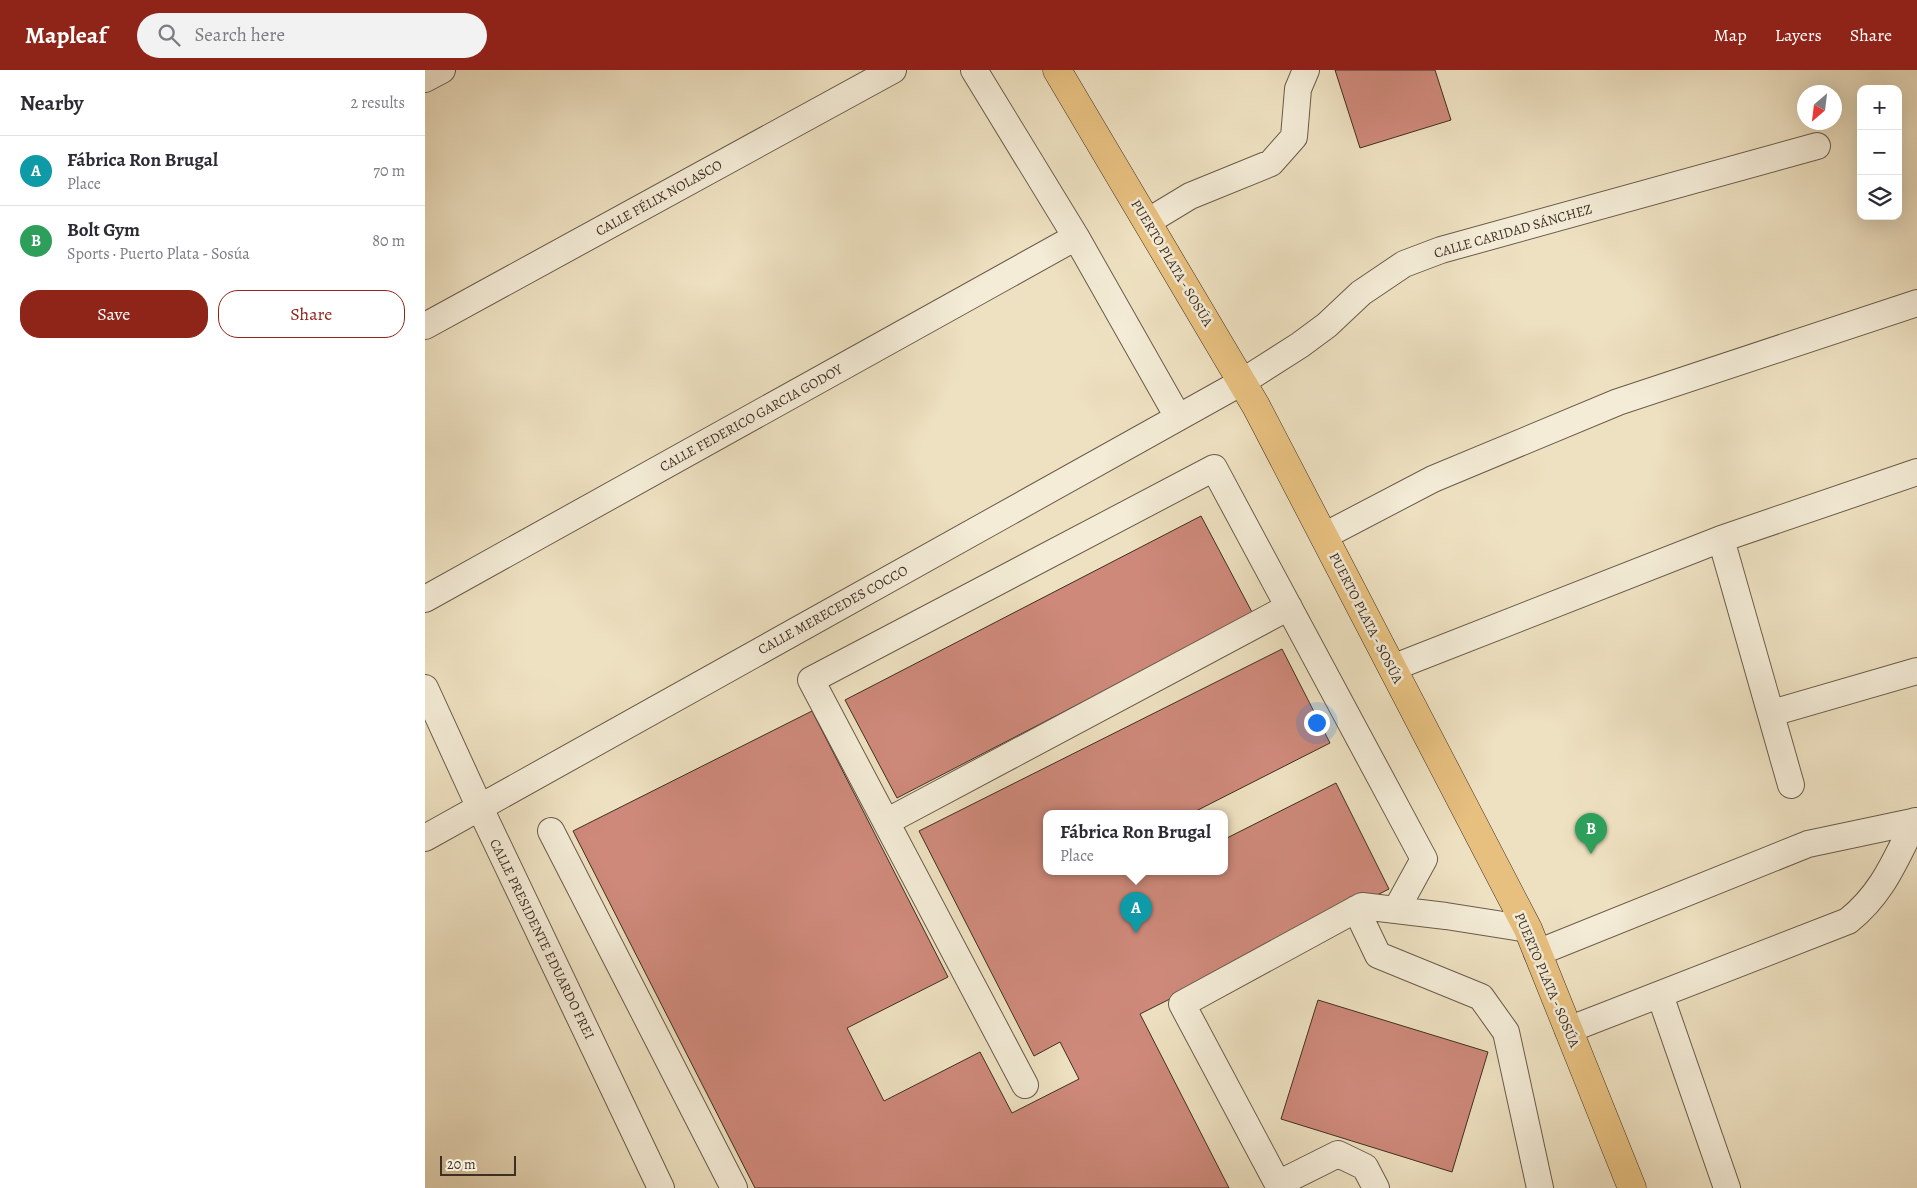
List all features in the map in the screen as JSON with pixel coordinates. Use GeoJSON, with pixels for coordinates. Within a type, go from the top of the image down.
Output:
{"type":"FeatureCollection","features":[{"type":"Feature","properties":{"kind":"main road","name":"PUERTO PLATA - SOSÚA"},"geometry":{"type":"LineString","coordinates":[[1057,70],[1256,406],[1533,941],[1632,1188]]}},
{"type":"Feature","properties":{"kind":"street"},"geometry":{"type":"LineString","coordinates":[[425,79],[442,70]]}},
{"type":"Feature","properties":{"kind":"street","name":"CALLE FÉLIX NOLASCO"},"geometry":{"type":"LineString","coordinates":[[425,326],[893,70]]}},
{"type":"Feature","properties":{"kind":"street"},"geometry":{"type":"LineString","coordinates":[[974,70],[1076,238],[1178,418]]}},
{"type":"Feature","properties":{"kind":"street"},"geometry":{"type":"LineString","coordinates":[[1147,222],[1190,196],[1271,163],[1294,137],[1298,89],[1306,70]]}},
{"type":"Feature","properties":{"kind":"street","name":"CALLE CARIDAD SÁNCHEZ"},"geometry":{"type":"LineString","coordinates":[[1242,382],[1307,340],[1361,293],[1404,264],[1441,250],[1817,146]]}},
{"type":"Feature","properties":{"kind":"street","name":"CALLE FEDERICO GARCIA GODOY"},"geometry":{"type":"LineString","coordinates":[[425,599],[1076,238]]}},
{"type":"Feature","properties":{"kind":"street"},"geometry":{"type":"LineString","coordinates":[[1324,536],[1433,479],[1618,402],[1915,308]]}},
{"type":"Feature","properties":{"kind":"street","name":"CALLE MERECEDES COCCO"},"geometry":{"type":"LineString","coordinates":[[425,838],[1242,382]]}},
{"type":"Feature","properties":{"kind":"street"},"geometry":{"type":"LineString","coordinates":[[1025,1085],[811,680],[1214,468],[1423,858],[1396,910]]}},
{"type":"Feature","properties":{"kind":"street"},"geometry":{"type":"LineString","coordinates":[[1392,668],[1721,539],[1917,472]]}},
{"type":"Feature","properties":{"kind":"street"},"geometry":{"type":"LineString","coordinates":[[1721,539],[1791,784]]}},
{"type":"Feature","properties":{"kind":"street"},"geometry":{"type":"LineString","coordinates":[[886,822],[1289,607]]}},
{"type":"Feature","properties":{"kind":"street"},"geometry":{"type":"LineString","coordinates":[[1772,713],[1917,671]]}},
{"type":"Feature","properties":{"kind":"street","name":"CALLE PRESIDENTE EDUARDO FREI"},"geometry":{"type":"LineString","coordinates":[[425,688],[661,1188]]}},
{"type":"Feature","properties":{"kind":"street"},"geometry":{"type":"LineString","coordinates":[[1376,1188],[1365,1167],[1338,1154],[1279,1186],[1182,1004],[1362,906],[1447,916],[1533,941],[1808,844],[1916,821]]}},
{"type":"Feature","properties":{"kind":"street"},"geometry":{"type":"LineString","coordinates":[[1568,1030],[1848,921],[1880,889],[1916,821]]}},
{"type":"Feature","properties":{"kind":"street"},"geometry":{"type":"LineString","coordinates":[[551,831],[734,1188]]}},
{"type":"Feature","properties":{"kind":"street"},"geometry":{"type":"LineString","coordinates":[[1355,909],[1378,955],[1481,997],[1506,1032],[1539,1188]]}},
{"type":"Feature","properties":{"kind":"street"},"geometry":{"type":"LineString","coordinates":[[1660,995],[1727,1188]]}},
{"type":"Feature","properties":{"kind":"building"},"geometry":{"type":"Polygon","coordinates":[[[1335,70],[1435,70],[1451,120],[1360,148],[1335,70]]]}},
{"type":"Feature","properties":{"kind":"building"},"geometry":{"type":"Polygon","coordinates":[[[1201,516],[1253,614],[897,798],[845,700],[1201,516]]]}},
{"type":"Feature","properties":{"kind":"building"},"geometry":{"type":"Polygon","coordinates":[[[1282,649],[1330,743],[1198,810],[1043,810],[1043,875],[1228,875],[1228,837],[1336,783],[1389,889],[1140,1014],[1229,1188],[755,1188],[573,831],[812,711],[948,977],[847,1028],[884,1101],[980,1052],[1012,1113],[1079,1079],[1060,1042],[1034,1056],[919,831],[1282,649]]]}},
{"type":"Feature","properties":{"kind":"building"},"geometry":{"type":"Polygon","coordinates":[[[1318,1000],[1488,1052],[1452,1172],[1281,1119],[1318,1000]]]}},
{"type":"Feature","properties":{"kind":"place","name":"Bolt Gym"},"geometry":{"type":"Point","coordinates":[1591,854]}},
{"type":"Feature","properties":{"kind":"place","name":"Fábrica Ron Brugal"},"geometry":{"type":"Point","coordinates":[1136,933]}}]}
